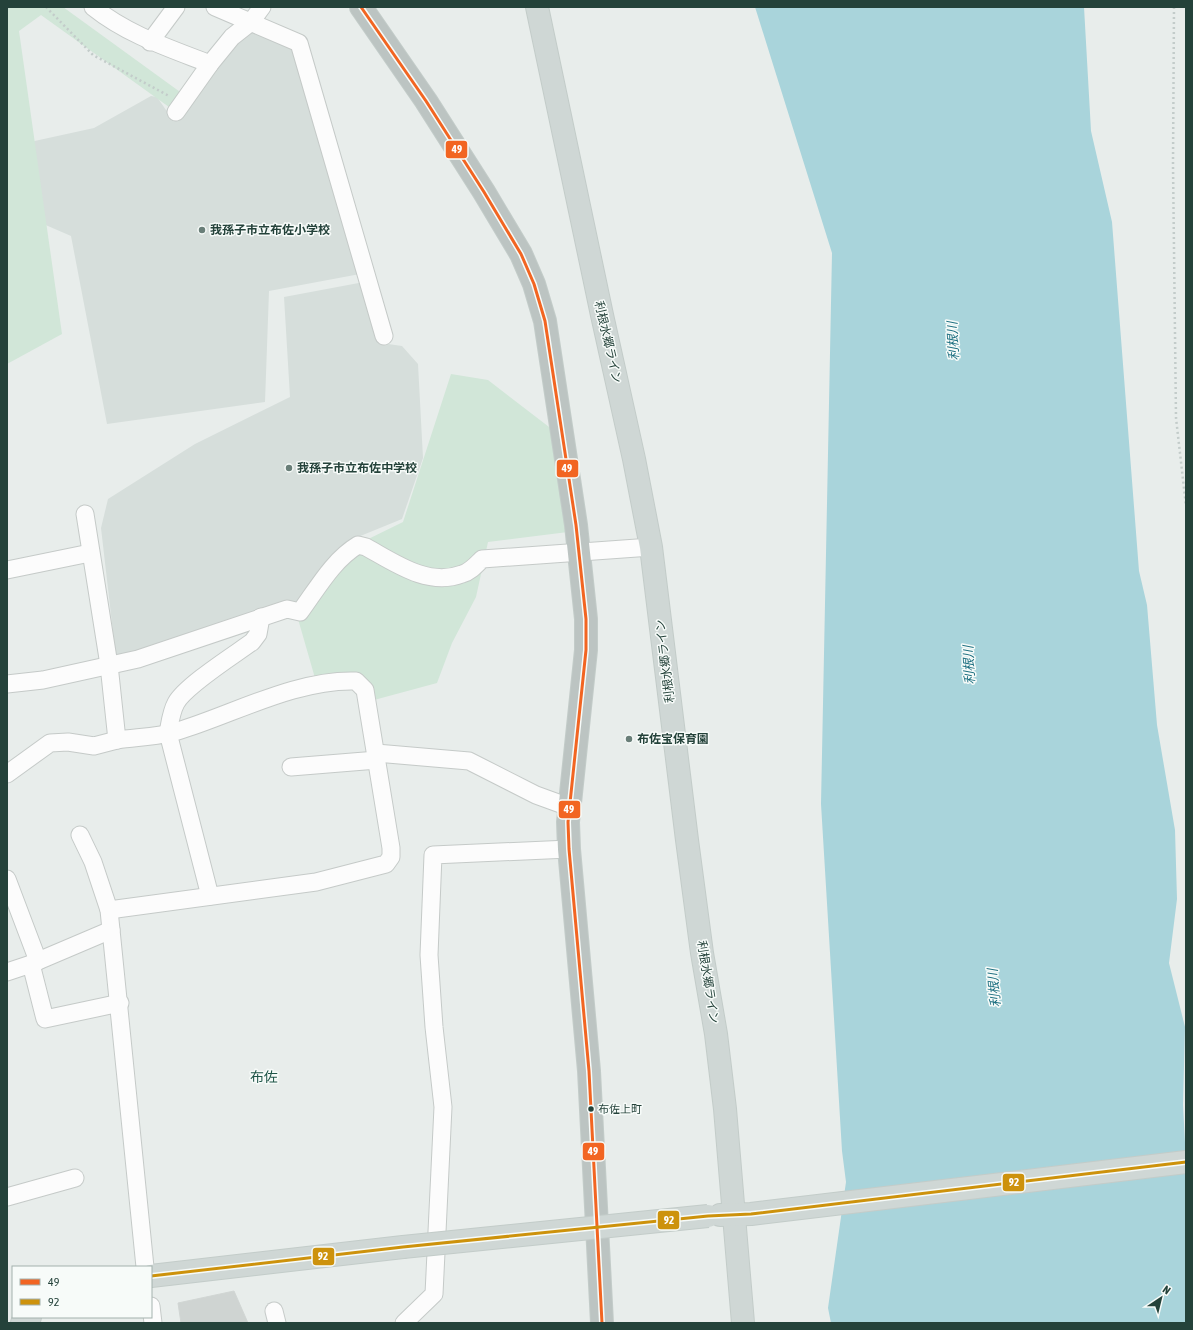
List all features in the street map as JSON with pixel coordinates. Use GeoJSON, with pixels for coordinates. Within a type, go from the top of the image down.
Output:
{"type":"FeatureCollection","features":[{"type":"Feature","properties":{"kind":"highway"},"geometry":{"type":"LineString","coordinates":[[363,7],[484,192],[521,254],[534,284],[545,321],[554,373],[579,552],[586,619],[586,650],[569,807],[569,849],[589,1071],[602,1323]]}},
{"type":"Feature","properties":{"kind":"main road","name":"利根水郷ライン"},"geometry":{"type":"LineString","coordinates":[[537,7],[634,459],[651,547],[702,953],[716,1034],[743,1214],[743,1323]]}},
{"type":"Feature","properties":{"kind":"main road"},"geometry":{"type":"LineString","coordinates":[[152,1276],[403,1246],[708,1216],[743,1214],[1186,1162]]}},
{"type":"Feature","properties":{"kind":"street"},"geometry":{"type":"LineString","coordinates":[[92,7],[112,13],[150,42],[210,64]]}},
{"type":"Feature","properties":{"kind":"street"},"geometry":{"type":"LineString","coordinates":[[150,42],[176,7]]}},
{"type":"Feature","properties":{"kind":"street"},"geometry":{"type":"LineString","coordinates":[[215,7],[299,43],[303,51],[384,336]]}},
{"type":"Feature","properties":{"kind":"street"},"geometry":{"type":"LineString","coordinates":[[176,112],[210,64],[232,38],[251,22],[262,7]]}},
{"type":"Feature","properties":{"kind":"street"},"geometry":{"type":"LineString","coordinates":[[85,514],[109,665],[117,740]]}},
{"type":"Feature","properties":{"kind":"street"},"geometry":{"type":"LineString","coordinates":[[7,684],[43,680],[138,659],[287,609],[300,612],[340,560],[348,551],[358,545],[366,547],[414,573],[428,576],[451,577],[463,574],[482,560],[651,547]]}},
{"type":"Feature","properties":{"kind":"street"},"geometry":{"type":"LineString","coordinates":[[7,570],[90,553]]}},
{"type":"Feature","properties":{"kind":"street"},"geometry":{"type":"LineString","coordinates":[[210,896],[168,733],[175,704],[190,687],[252,642],[258,634],[261,617]]}},
{"type":"Feature","properties":{"kind":"street"},"geometry":{"type":"LineString","coordinates":[[7,774],[50,743],[68,742],[94,746],[117,740],[176,732],[291,691],[341,680],[356,681],[365,690],[391,848],[391,857],[386,864],[316,882],[109,910]]}},
{"type":"Feature","properties":{"kind":"street"},"geometry":{"type":"LineString","coordinates":[[291,767],[377,756],[469,761],[536,795],[569,807]]}},
{"type":"Feature","properties":{"kind":"street"},"geometry":{"type":"LineString","coordinates":[[80,835],[93,862],[109,910],[120,1003],[145,1266]]}},
{"type":"Feature","properties":{"kind":"street"},"geometry":{"type":"LineString","coordinates":[[404,1323],[434,1294],[443,1107],[434,1027],[429,955],[433,855],[569,849]]}},
{"type":"Feature","properties":{"kind":"street"},"geometry":{"type":"LineString","coordinates":[[7,880],[35,963],[44,1019],[120,1003]]}},
{"type":"Feature","properties":{"kind":"street"},"geometry":{"type":"LineString","coordinates":[[7,972],[35,963],[111,930]]}},
{"type":"Feature","properties":{"kind":"street"},"geometry":{"type":"LineString","coordinates":[[7,1197],[76,1178]]}},
{"type":"Feature","properties":{"kind":"street"},"geometry":{"type":"LineString","coordinates":[[152,1312],[154,1323]]}},
{"type":"Feature","properties":{"kind":"path"},"geometry":{"type":"LineString","coordinates":[[46,7],[93,55],[173,98],[176,112]]}},
{"type":"Feature","properties":{"kind":"path"},"geometry":{"type":"LineString","coordinates":[[1174,7],[1172,164],[1176,418],[1186,506]]}},
{"type":"Feature","properties":{"kind":"shaded area","name":"我孫子市立布佐小学校"},"geometry":{"type":"Polygon","coordinates":[[[249,32],[284,42],[298,53],[360,274],[269,291],[265,402],[107,424],[71,236],[41,223],[30,142],[94,128],[151,96],[157,97],[166,110],[178,117],[238,40],[249,32]]]}},
{"type":"Feature","properties":{"kind":"shaded area","name":"我孫子市立布佐中学校"},"geometry":{"type":"Polygon","coordinates":[[[364,282],[381,343],[402,346],[418,364],[423,458],[402,519],[353,539],[300,603],[116,658],[101,528],[108,499],[195,444],[290,397],[284,297],[364,282]]]}},
{"type":"Feature","properties":{"kind":"green space"},"geometry":{"type":"Polygon","coordinates":[[[7,7],[63,7],[187,97],[176,112],[41,15],[19,31],[62,334],[7,364],[7,7]]]}},
{"type":"Feature","properties":{"kind":"green space"},"geometry":{"type":"Polygon","coordinates":[[[451,374],[488,380],[553,430],[568,532],[488,542],[476,597],[452,643],[437,683],[363,703],[352,682],[317,685],[296,612],[354,546],[403,522],[451,374]]]}},
{"type":"Feature","properties":{"kind":"water","name":"利根川"},"geometry":{"type":"Polygon","coordinates":[[[755,7],[1084,7],[1091,131],[1112,222],[1139,571],[1147,605],[1157,725],[1175,830],[1177,899],[1169,963],[1185,1027],[1183,1105],[1186,1161],[1186,1323],[831,1323],[828,1308],[846,1182],[842,1151],[821,804],[832,253],[755,7]]]}},
{"type":"Feature","properties":{"kind":"building"},"geometry":{"type":"Polygon","coordinates":[[[234,1291],[248,1323],[181,1323],[178,1303],[234,1291]]]}},
{"type":"Feature","properties":{"kind":"transit line","name":"49"},"geometry":{"type":"LineString","coordinates":[[361,7],[426,101],[484,192],[521,254],[534,284],[545,321],[576,525],[586,619],[586,650],[568,822],[569,849],[589,1071],[602,1323]]}},
{"type":"Feature","properties":{"kind":"transit line","name":"92"},"geometry":{"type":"LineString","coordinates":[[152,1276],[403,1247],[708,1216],[751,1214],[1186,1162]]}},
{"type":"Feature","properties":{"kind":"place","name":"我孫子市立布佐小学校"},"geometry":{"type":"Point","coordinates":[202,230]}},
{"type":"Feature","properties":{"kind":"place","name":"我孫子市立布佐中学校"},"geometry":{"type":"Point","coordinates":[289,468]}},
{"type":"Feature","properties":{"kind":"place","name":"布佐宝保育園"},"geometry":{"type":"Point","coordinates":[629,739]}},
{"type":"Feature","properties":{"kind":"place","name":"布佐上町"},"geometry":{"type":"Point","coordinates":[591,1109]}},
{"type":"Feature","properties":{"kind":"district","name":"布佐"},"geometry":{"type":"Point","coordinates":[264,1077]}}]}
